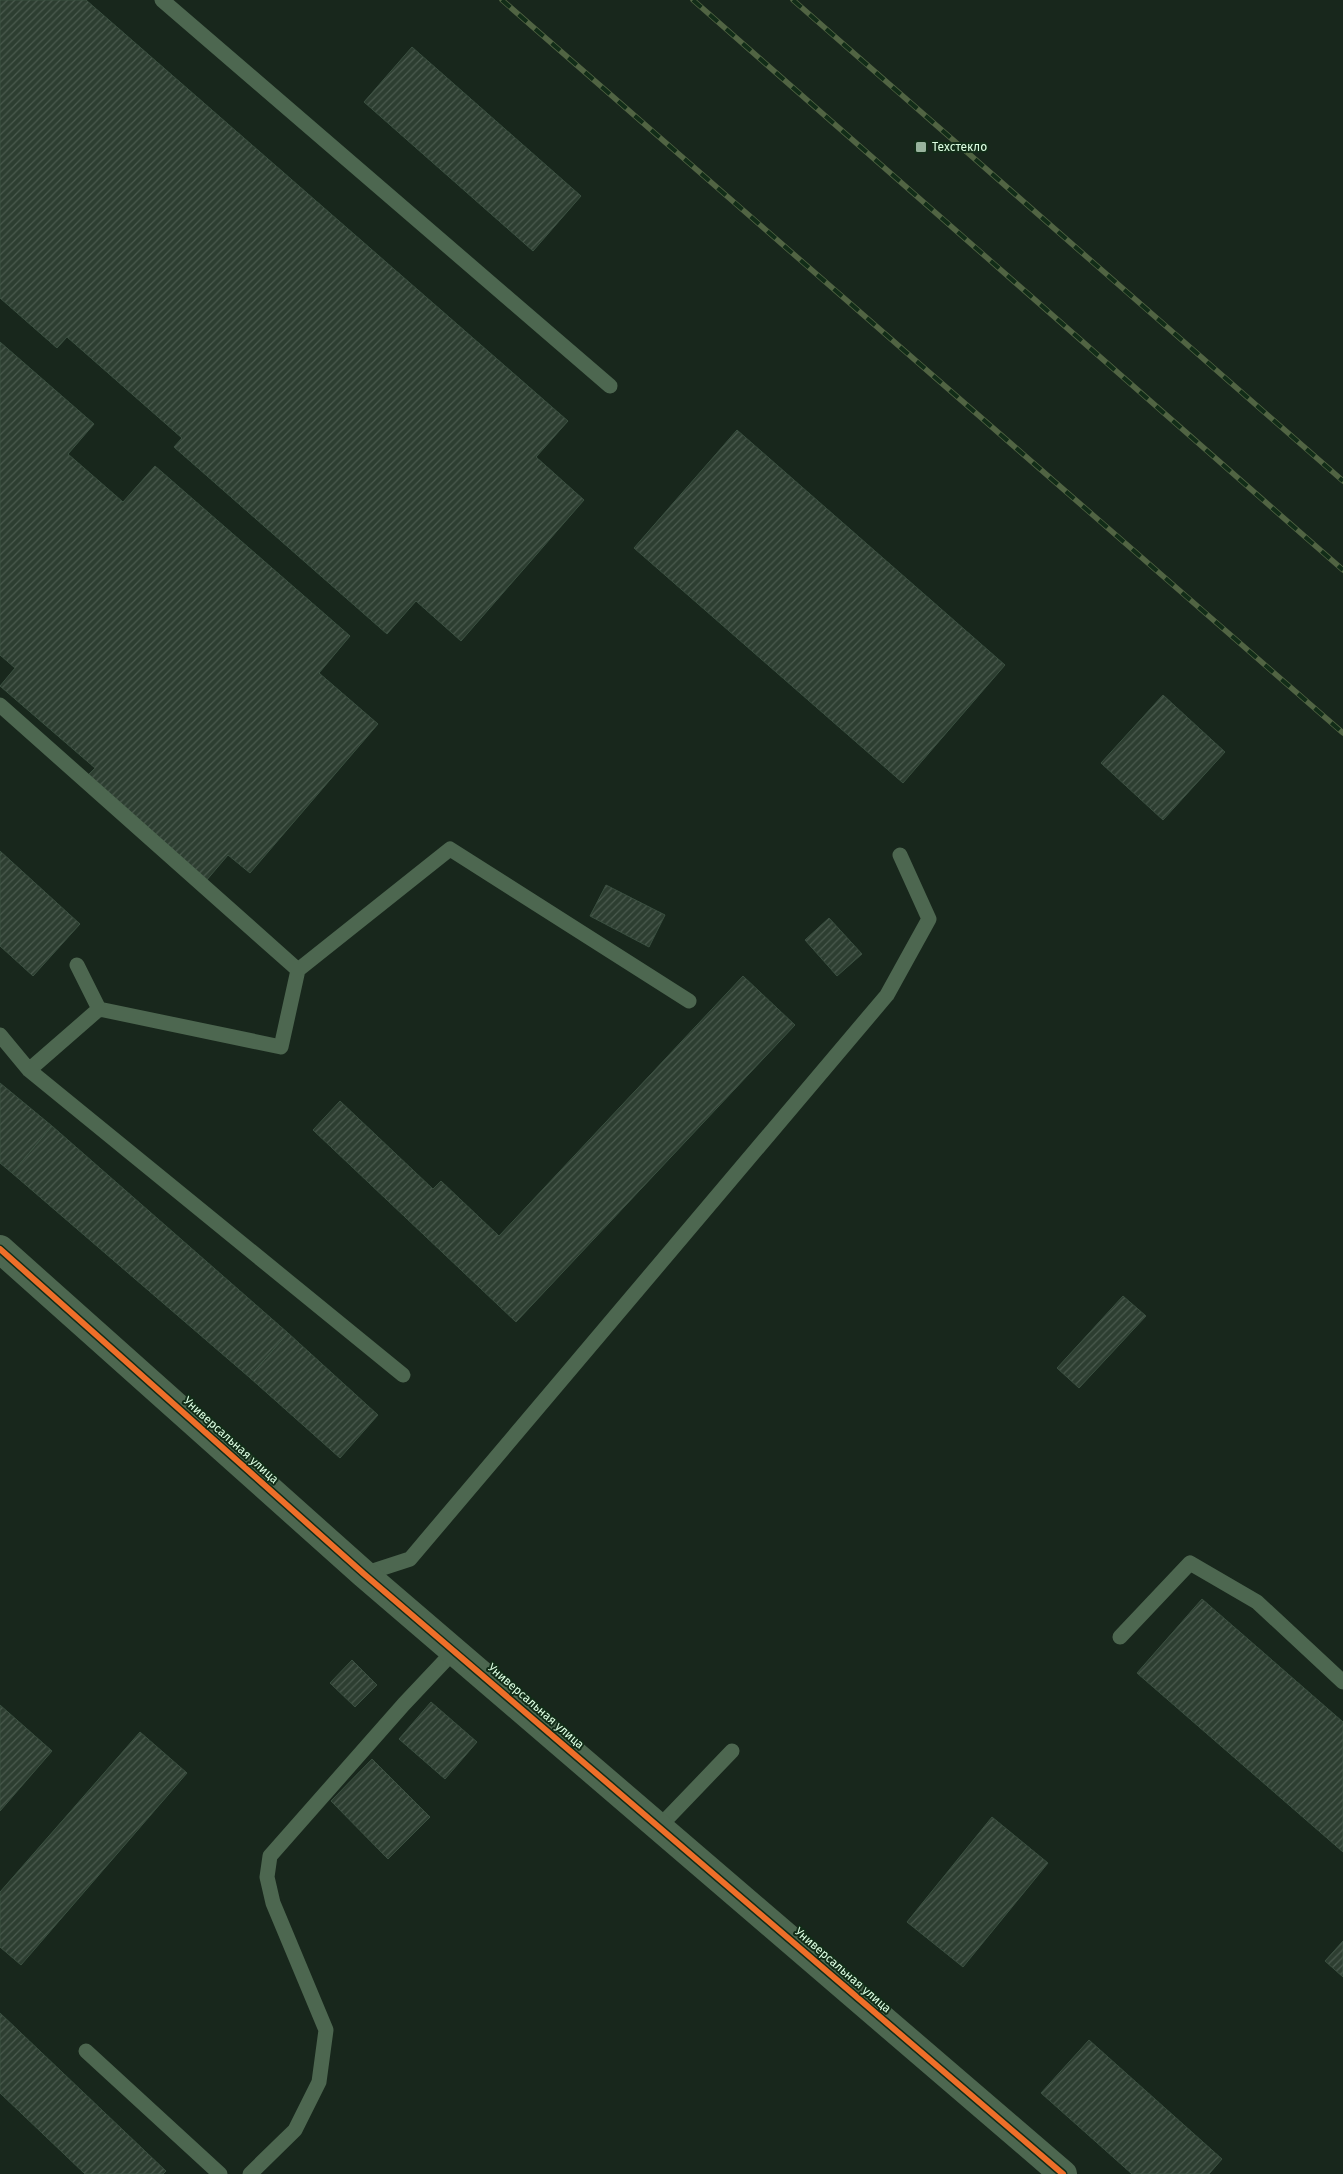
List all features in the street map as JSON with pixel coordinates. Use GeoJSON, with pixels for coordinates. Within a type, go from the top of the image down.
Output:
{"type":"FeatureCollection","features":[{"type":"Feature","properties":{"kind":"street","name":"Универсальная улица"},"geometry":{"type":"LineString","coordinates":[[0,1248],[364,1574],[1063,2174]]}},
{"type":"Feature","properties":{"kind":"lane"},"geometry":{"type":"LineString","coordinates":[[162,0],[610,386]]}},
{"type":"Feature","properties":{"kind":"lane"},"geometry":{"type":"LineString","coordinates":[[0,705],[298,970]]}},
{"type":"Feature","properties":{"kind":"lane"},"geometry":{"type":"LineString","coordinates":[[99,1009],[281,1048],[298,970],[450,849],[689,1001]]}},
{"type":"Feature","properties":{"kind":"lane"},"geometry":{"type":"LineString","coordinates":[[364,1574],[410,1559],[887,995],[929,919],[900,855]]}},
{"type":"Feature","properties":{"kind":"lane"},"geometry":{"type":"LineString","coordinates":[[77,965],[99,1009]]}},
{"type":"Feature","properties":{"kind":"lane"},"geometry":{"type":"LineString","coordinates":[[29,1070],[99,1009]]}},
{"type":"Feature","properties":{"kind":"lane"},"geometry":{"type":"LineString","coordinates":[[0,1035],[29,1070],[403,1375]]}},
{"type":"Feature","properties":{"kind":"lane"},"geometry":{"type":"LineString","coordinates":[[1120,1637],[1190,1563],[1258,1602],[1343,1682]]}},
{"type":"Feature","properties":{"kind":"lane"},"geometry":{"type":"LineString","coordinates":[[250,2174],[295,2130],[319,2082],[326,2030],[273,1903],[267,1877],[270,1856],[398,1711],[454,1651]]}},
{"type":"Feature","properties":{"kind":"lane"},"geometry":{"type":"LineString","coordinates":[[659,1827],[732,1751]]}},
{"type":"Feature","properties":{"kind":"lane"},"geometry":{"type":"LineString","coordinates":[[86,2051],[220,2174]]}},
{"type":"Feature","properties":{"kind":"building"},"geometry":{"type":"Polygon","coordinates":[[[0,0],[86,0],[568,421],[536,457],[584,500],[461,641],[416,601],[387,634],[174,447],[182,438],[67,337],[57,348],[0,298],[0,0]]]}},
{"type":"Feature","properties":{"kind":"building"},"geometry":{"type":"Polygon","coordinates":[[[412,47],[581,196],[533,251],[364,102],[412,47]]]}},
{"type":"Feature","properties":{"kind":"building"},"geometry":{"type":"Polygon","coordinates":[[[0,342],[94,424],[68,454],[123,502],[155,466],[350,636],[319,673],[378,724],[250,873],[228,855],[205,882],[85,778],[95,768],[0,686],[15,668],[0,655],[0,342]]]}},
{"type":"Feature","properties":{"kind":"building"},"geometry":{"type":"Polygon","coordinates":[[[737,430],[1005,665],[903,783],[634,548],[737,430]]]}},
{"type":"Feature","properties":{"kind":"building"},"geometry":{"type":"Polygon","coordinates":[[[1163,695],[1225,752],[1163,820],[1101,763],[1163,695]]]}},
{"type":"Feature","properties":{"kind":"building"},"geometry":{"type":"Polygon","coordinates":[[[0,851],[80,924],[33,976],[0,946],[0,851]]]}},
{"type":"Feature","properties":{"kind":"building"},"geometry":{"type":"Polygon","coordinates":[[[606,885],[665,915],[649,947],[590,916],[606,885]]]}},
{"type":"Feature","properties":{"kind":"building"},"geometry":{"type":"Polygon","coordinates":[[[829,918],[862,954],[837,976],[805,940],[829,918]]]}},
{"type":"Feature","properties":{"kind":"building"},"geometry":{"type":"Polygon","coordinates":[[[743,976],[795,1025],[516,1322],[313,1130],[340,1101],[433,1189],[441,1181],[499,1236],[743,976]]]}},
{"type":"Feature","properties":{"kind":"building"},"geometry":{"type":"Polygon","coordinates":[[[0,1083],[52,1126],[12,1173],[0,1163],[0,1083]]]}},
{"type":"Feature","properties":{"kind":"building"},"geometry":{"type":"Polygon","coordinates":[[[52,1126],[288,1333],[249,1377],[12,1173],[52,1126]]]}},
{"type":"Feature","properties":{"kind":"building"},"geometry":{"type":"Polygon","coordinates":[[[1123,1296],[1146,1316],[1079,1388],[1057,1368],[1123,1296]]]}},
{"type":"Feature","properties":{"kind":"building"},"geometry":{"type":"Polygon","coordinates":[[[288,1333],[378,1415],[340,1458],[249,1377],[288,1333]]]}},
{"type":"Feature","properties":{"kind":"building"},"geometry":{"type":"Polygon","coordinates":[[[1202,1599],[1343,1722],[1343,1852],[1137,1673],[1202,1599]]]}},
{"type":"Feature","properties":{"kind":"building"},"geometry":{"type":"Polygon","coordinates":[[[352,1660],[377,1685],[355,1707],[330,1683],[352,1660]]]}},
{"type":"Feature","properties":{"kind":"building"},"geometry":{"type":"Polygon","coordinates":[[[431,1702],[477,1742],[445,1779],[399,1739],[431,1702]]]}},
{"type":"Feature","properties":{"kind":"building"},"geometry":{"type":"Polygon","coordinates":[[[0,1705],[52,1751],[0,1811],[0,1705]]]}},
{"type":"Feature","properties":{"kind":"building"},"geometry":{"type":"Polygon","coordinates":[[[140,1732],[187,1773],[21,1965],[0,1947],[0,1892],[140,1732]]]}},
{"type":"Feature","properties":{"kind":"building"},"geometry":{"type":"Polygon","coordinates":[[[372,1759],[430,1817],[388,1859],[331,1801],[372,1759]]]}},
{"type":"Feature","properties":{"kind":"building"},"geometry":{"type":"Polygon","coordinates":[[[992,1817],[1048,1863],[963,1967],[907,1922],[992,1817]]]}},
{"type":"Feature","properties":{"kind":"building"},"geometry":{"type":"Polygon","coordinates":[[[1343,1941],[1343,1977],[1325,1961],[1343,1941]]]}},
{"type":"Feature","properties":{"kind":"building"},"geometry":{"type":"Polygon","coordinates":[[[0,2013],[166,2171],[163,2174],[85,2174],[0,2093],[0,2013]]]}},
{"type":"Feature","properties":{"kind":"building"},"geometry":{"type":"Polygon","coordinates":[[[1089,2040],[1222,2159],[1209,2174],[1132,2174],[1041,2093],[1089,2040]]]}},
{"type":"Feature","properties":{"kind":"railway"},"geometry":{"type":"LineString","coordinates":[[502,0],[1343,733]]}},
{"type":"Feature","properties":{"kind":"railway"},"geometry":{"type":"LineString","coordinates":[[693,0],[1343,570]]}},
{"type":"Feature","properties":{"kind":"railway"},"geometry":{"type":"LineString","coordinates":[[793,0],[1343,481]]}},
{"type":"Feature","properties":{"kind":"cycle path"},"geometry":{"type":"LineString","coordinates":[[0,1249],[364,1574],[1063,2174]]}},
{"type":"Feature","properties":{"kind":"place","name":"Техстекло"},"geometry":{"type":"Point","coordinates":[921,147]}}]}
